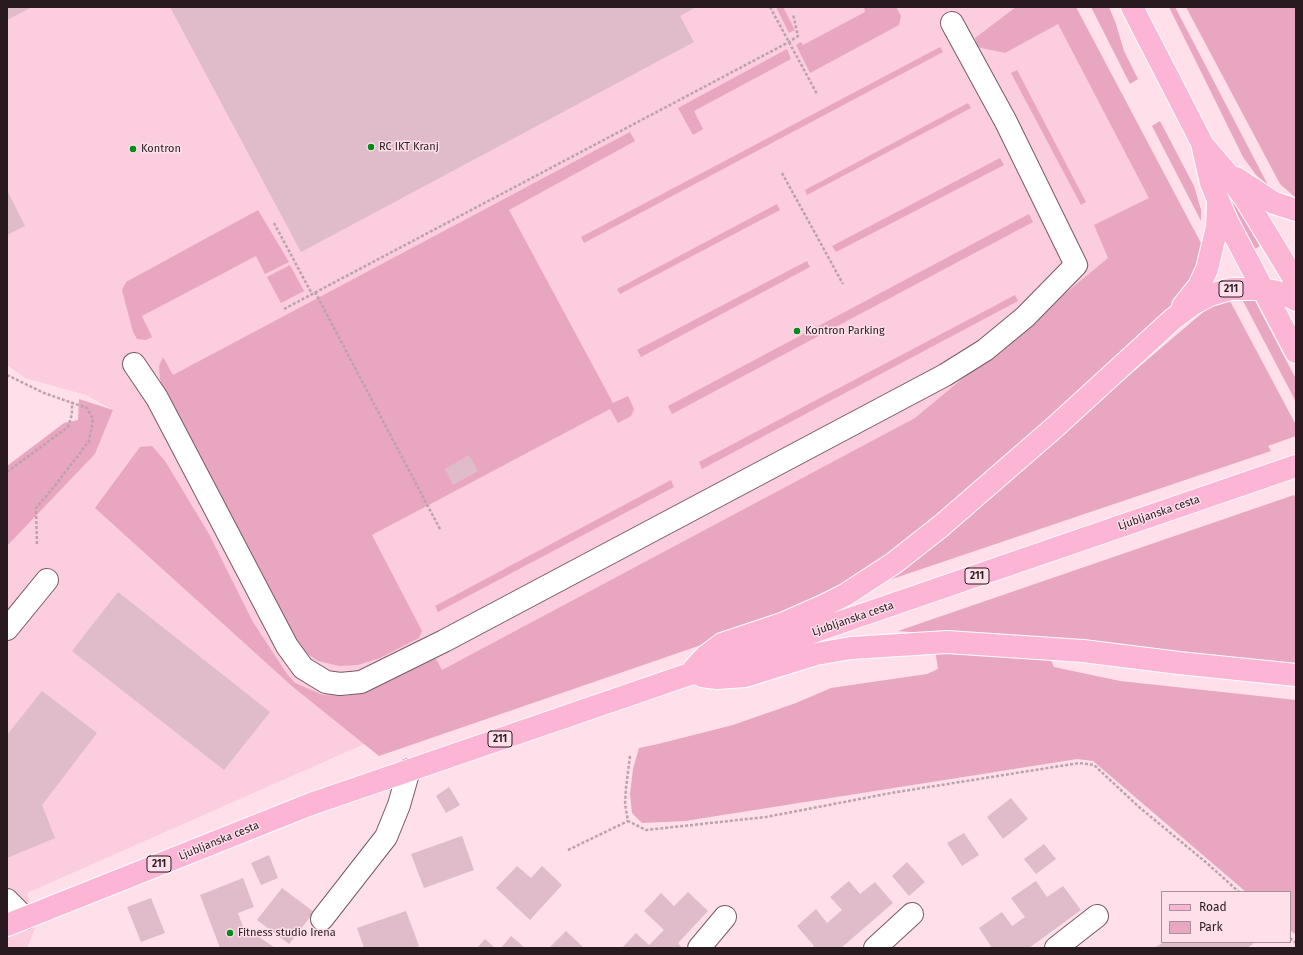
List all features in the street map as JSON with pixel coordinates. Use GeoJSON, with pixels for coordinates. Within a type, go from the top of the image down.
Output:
{"type":"FeatureCollection","features":[{"type":"Feature","properties":{"kind":"main road"},"geometry":{"type":"LineString","coordinates":[[1132,7],[1203,145],[1226,172],[1246,200],[1287,282],[1281,324],[1296,352]]}},
{"type":"Feature","properties":{"kind":"main road"},"geometry":{"type":"LineString","coordinates":[[1203,145],[1211,183],[1242,251],[1287,282]]}},
{"type":"Feature","properties":{"kind":"main road"},"geometry":{"type":"LineString","coordinates":[[1226,172],[1274,203],[1296,210]]}},
{"type":"Feature","properties":{"kind":"main road","name":"211"},"geometry":{"type":"LineString","coordinates":[[1173,319],[1199,286],[1207,268],[1217,227],[1218,199]]}},
{"type":"Feature","properties":{"kind":"main road","name":"211"},"geometry":{"type":"LineString","coordinates":[[689,675],[706,656],[722,644],[782,624],[825,605],[894,563],[941,526],[1043,437],[1173,319],[1193,304],[1210,295],[1231,289],[1287,282]]}},
{"type":"Feature","properties":{"kind":"main road","name":"Ljubljanska cesta"},"geometry":{"type":"LineString","coordinates":[[16,921],[311,804],[1296,466]]}},
{"type":"Feature","properties":{"kind":"main road","name":"211"},"geometry":{"type":"LineString","coordinates":[[689,675],[717,678],[745,676],[816,654],[851,648],[947,642],[1083,651],[1296,675]]}},
{"type":"Feature","properties":{"kind":"street"},"geometry":{"type":"LineString","coordinates":[[134,364],[157,398],[291,652],[303,668],[326,682],[340,684],[361,682],[444,641],[945,375],[985,350],[1025,317],[1076,266],[1006,122],[952,23]]}},
{"type":"Feature","properties":{"kind":"street"},"geometry":{"type":"LineString","coordinates":[[7,629],[48,580]]}},
{"type":"Feature","properties":{"kind":"street"},"geometry":{"type":"LineString","coordinates":[[322,919],[386,837],[399,805],[409,770]]}},
{"type":"Feature","properties":{"kind":"street"},"geometry":{"type":"LineString","coordinates":[[7,900],[16,921]]}},
{"type":"Feature","properties":{"kind":"street"},"geometry":{"type":"LineString","coordinates":[[875,948],[912,914]]}},
{"type":"Feature","properties":{"kind":"street"},"geometry":{"type":"LineString","coordinates":[[1056,948],[1097,916]]}},
{"type":"Feature","properties":{"kind":"street"},"geometry":{"type":"LineString","coordinates":[[699,948],[725,917]]}},
{"type":"Feature","properties":{"kind":"path"},"geometry":{"type":"LineString","coordinates":[[770,7],[817,94]]}},
{"type":"Feature","properties":{"kind":"path"},"geometry":{"type":"LineString","coordinates":[[284,309],[789,42],[798,36],[793,14]]}},
{"type":"Feature","properties":{"kind":"path"},"geometry":{"type":"LineString","coordinates":[[782,173],[843,284]]}},
{"type":"Feature","properties":{"kind":"path"},"geometry":{"type":"LineString","coordinates":[[274,223],[314,293],[441,531]]}},
{"type":"Feature","properties":{"kind":"path"},"geometry":{"type":"LineString","coordinates":[[7,375],[44,393],[87,408],[93,419],[89,441],[36,508],[37,546]]}},
{"type":"Feature","properties":{"kind":"path"},"geometry":{"type":"LineString","coordinates":[[7,472],[68,427],[72,414],[72,402]]}},
{"type":"Feature","properties":{"kind":"path"},"geometry":{"type":"LineString","coordinates":[[628,821],[626,788],[630,756]]}},
{"type":"Feature","properties":{"kind":"path"},"geometry":{"type":"LineString","coordinates":[[628,821],[646,830],[766,817],[891,793],[1079,763],[1094,765],[1139,807],[1208,864],[1238,891]]}},
{"type":"Feature","properties":{"kind":"path"},"geometry":{"type":"LineString","coordinates":[[568,850],[628,821]]}},
{"type":"Feature","properties":{"kind":"shaded area"},"geometry":{"type":"Polygon","coordinates":[[[7,7],[1064,7],[1180,243],[1174,267],[371,741],[27,893],[36,926],[27,948],[7,948],[7,546],[95,454],[113,410],[86,395],[25,378],[7,365],[7,7]]]}},
{"type":"Feature","properties":{"kind":"green space"},"geometry":{"type":"Polygon","coordinates":[[[776,7],[783,7],[795,30],[789,33],[776,7]]]}},
{"type":"Feature","properties":{"kind":"green space"},"geometry":{"type":"Polygon","coordinates":[[[864,7],[896,7],[901,16],[899,25],[810,73],[796,45],[801,42],[803,45],[865,12],[864,7]]]}},
{"type":"Feature","properties":{"kind":"green space"},"geometry":{"type":"Polygon","coordinates":[[[1016,7],[1076,7],[1202,245],[1200,263],[1186,290],[1163,316],[989,475],[911,539],[853,580],[808,605],[736,633],[379,756],[293,687],[95,508],[140,447],[152,446],[165,461],[209,534],[253,622],[287,674],[295,683],[323,695],[346,696],[365,692],[430,658],[436,659],[442,670],[915,418],[1108,258],[1094,225],[1149,198],[1058,24],[1005,53],[977,47],[975,38],[1016,7]]]}},
{"type":"Feature","properties":{"kind":"green space"},"geometry":{"type":"Polygon","coordinates":[[[1091,7],[1109,7],[1124,51],[1138,79],[1130,84],[1091,7]]]}},
{"type":"Feature","properties":{"kind":"green space"},"geometry":{"type":"Polygon","coordinates":[[[1169,7],[1175,7],[1268,185],[1256,175],[1243,157],[1169,7]]]}},
{"type":"Feature","properties":{"kind":"green space"},"geometry":{"type":"Polygon","coordinates":[[[1186,7],[1296,7],[1296,198],[1280,184],[1186,7]]]}},
{"type":"Feature","properties":{"kind":"green space"},"geometry":{"type":"Polygon","coordinates":[[[940,47],[943,52],[584,243],[581,237],[940,47]]]}},
{"type":"Feature","properties":{"kind":"green space"},"geometry":{"type":"Polygon","coordinates":[[[787,49],[791,59],[694,111],[703,129],[693,135],[678,108],[787,49]]]}},
{"type":"Feature","properties":{"kind":"green space"},"geometry":{"type":"Polygon","coordinates":[[[1017,70],[1086,202],[1081,205],[1011,73],[1017,70]]]}},
{"type":"Feature","properties":{"kind":"green space"},"geometry":{"type":"Polygon","coordinates":[[[968,103],[971,108],[807,195],[805,190],[968,103]]]}},
{"type":"Feature","properties":{"kind":"green space"},"geometry":{"type":"Polygon","coordinates":[[[1160,121],[1194,186],[1201,210],[1201,221],[1152,126],[1160,121]]]}},
{"type":"Feature","properties":{"kind":"green space"},"geometry":{"type":"Polygon","coordinates":[[[630,132],[635,141],[509,210],[613,403],[628,396],[634,409],[631,416],[618,423],[610,409],[372,535],[422,631],[419,638],[380,658],[358,665],[339,666],[318,661],[303,651],[285,631],[164,394],[160,379],[159,366],[163,357],[173,375],[630,132]]]}},
{"type":"Feature","properties":{"kind":"green space"},"geometry":{"type":"Polygon","coordinates":[[[1000,158],[1004,165],[836,252],[832,246],[1000,158]]]}},
{"type":"Feature","properties":{"kind":"green space"},"geometry":{"type":"Polygon","coordinates":[[[1233,201],[1235,202],[1260,246],[1255,249],[1231,203],[1233,201]]]}},
{"type":"Feature","properties":{"kind":"green space"},"geometry":{"type":"Polygon","coordinates":[[[777,204],[780,210],[620,294],[617,289],[777,204]]]}},
{"type":"Feature","properties":{"kind":"green space"},"geometry":{"type":"Polygon","coordinates":[[[258,210],[289,262],[265,274],[256,256],[142,316],[152,337],[146,340],[137,339],[133,332],[122,290],[126,282],[258,210]]]}},
{"type":"Feature","properties":{"kind":"green space"},"geometry":{"type":"Polygon","coordinates":[[[1029,214],[1033,222],[672,414],[668,406],[1029,214]]]}},
{"type":"Feature","properties":{"kind":"green space"},"geometry":{"type":"Polygon","coordinates":[[[807,261],[810,267],[641,357],[637,350],[807,261]]]}},
{"type":"Feature","properties":{"kind":"green space"},"geometry":{"type":"Polygon","coordinates":[[[290,265],[304,291],[281,303],[267,277],[290,265]]]}},
{"type":"Feature","properties":{"kind":"green space"},"geometry":{"type":"Polygon","coordinates":[[[1015,295],[1018,301],[702,469],[699,462],[1015,295]]]}},
{"type":"Feature","properties":{"kind":"green space"},"geometry":{"type":"Polygon","coordinates":[[[1242,299],[1254,299],[1296,379],[1296,402],[1242,299]]]}},
{"type":"Feature","properties":{"kind":"green space"},"geometry":{"type":"Polygon","coordinates":[[[1230,301],[1296,425],[1296,436],[1268,446],[1271,451],[889,580],[1208,308],[1230,301]]]}},
{"type":"Feature","properties":{"kind":"green space"},"geometry":{"type":"Polygon","coordinates":[[[79,399],[113,410],[95,454],[7,546],[7,466],[64,423],[78,420],[79,399]]]}},
{"type":"Feature","properties":{"kind":"green space"},"geometry":{"type":"Polygon","coordinates":[[[671,480],[674,487],[438,612],[435,606],[671,480]]]}},
{"type":"Feature","properties":{"kind":"green space"},"geometry":{"type":"Polygon","coordinates":[[[1294,495],[1296,498],[1296,664],[898,631],[1294,495]]]}},
{"type":"Feature","properties":{"kind":"green space"},"geometry":{"type":"Polygon","coordinates":[[[935,650],[1050,658],[1054,667],[1120,681],[1296,700],[1296,935],[1291,931],[1291,891],[1245,891],[1093,761],[1077,759],[685,821],[642,823],[632,813],[630,794],[633,769],[639,748],[733,725],[796,703],[831,688],[927,674],[938,669],[935,650]]]}},
{"type":"Feature","properties":{"kind":"building"},"geometry":{"type":"Polygon","coordinates":[[[7,7],[32,7],[7,20],[7,7]]]}},
{"type":"Feature","properties":{"kind":"building","name":"RC IKT Kranj"},"geometry":{"type":"Polygon","coordinates":[[[170,7],[696,7],[680,16],[694,42],[301,252],[170,7]]]}},
{"type":"Feature","properties":{"kind":"building"},"geometry":{"type":"Polygon","coordinates":[[[7,190],[25,226],[7,235],[7,190]]]}},
{"type":"Feature","properties":{"kind":"building"},"geometry":{"type":"Polygon","coordinates":[[[469,455],[478,471],[453,485],[445,469],[469,455]]]}},
{"type":"Feature","properties":{"kind":"building"},"geometry":{"type":"Polygon","coordinates":[[[118,592],[270,712],[224,770],[72,651],[118,592]]]}},
{"type":"Feature","properties":{"kind":"building"},"geometry":{"type":"Polygon","coordinates":[[[42,691],[97,733],[42,805],[55,838],[7,858],[7,735],[42,691]]]}},
{"type":"Feature","properties":{"kind":"building"},"geometry":{"type":"Polygon","coordinates":[[[449,787],[460,805],[446,813],[436,796],[449,787]]]}},
{"type":"Feature","properties":{"kind":"building"},"geometry":{"type":"Polygon","coordinates":[[[1011,798],[1028,819],[1003,839],[987,817],[1011,798]]]}},
{"type":"Feature","properties":{"kind":"building"},"geometry":{"type":"Polygon","coordinates":[[[964,833],[979,855],[962,866],[947,843],[964,833]]]}},
{"type":"Feature","properties":{"kind":"building"},"geometry":{"type":"Polygon","coordinates":[[[462,836],[474,870],[424,888],[411,854],[462,836]]]}},
{"type":"Feature","properties":{"kind":"building"},"geometry":{"type":"Polygon","coordinates":[[[1044,844],[1056,859],[1036,874],[1024,859],[1044,844]]]}},
{"type":"Feature","properties":{"kind":"building"},"geometry":{"type":"Polygon","coordinates":[[[269,855],[278,878],[261,885],[251,863],[269,855]]]}},
{"type":"Feature","properties":{"kind":"building"},"geometry":{"type":"Polygon","coordinates":[[[907,862],[925,882],[909,896],[892,876],[907,862]]]}},
{"type":"Feature","properties":{"kind":"building"},"geometry":{"type":"Polygon","coordinates":[[[517,866],[531,878],[542,866],[562,885],[530,920],[496,888],[517,866]]]}},
{"type":"Feature","properties":{"kind":"building"},"geometry":{"type":"Polygon","coordinates":[[[243,878],[254,907],[238,913],[246,935],[249,930],[275,948],[220,948],[200,895],[243,878]]]}},
{"type":"Feature","properties":{"kind":"building"},"geometry":{"type":"Polygon","coordinates":[[[849,881],[860,894],[875,882],[893,903],[841,948],[812,948],[814,946],[797,926],[816,909],[827,923],[842,910],[830,897],[849,881]]]}},
{"type":"Feature","properties":{"kind":"building"},"geometry":{"type":"Polygon","coordinates":[[[1036,881],[1047,897],[1063,886],[1081,910],[1029,948],[992,948],[979,928],[1002,912],[1012,926],[1025,917],[1011,898],[1036,881]]]}},
{"type":"Feature","properties":{"kind":"building"},"geometry":{"type":"Polygon","coordinates":[[[282,888],[314,912],[289,944],[257,920],[282,888]]]}},
{"type":"Feature","properties":{"kind":"building"},"geometry":{"type":"Polygon","coordinates":[[[688,892],[708,911],[678,943],[682,948],[622,948],[636,933],[649,945],[664,930],[644,911],[661,893],[674,906],[688,892]]]}},
{"type":"Feature","properties":{"kind":"building"},"geometry":{"type":"Polygon","coordinates":[[[151,898],[165,933],[141,942],[127,907],[151,898]]]}},
{"type":"Feature","properties":{"kind":"building"},"geometry":{"type":"Polygon","coordinates":[[[406,911],[419,946],[413,948],[364,948],[357,928],[406,911]]]}},
{"type":"Feature","properties":{"kind":"building"},"geometry":{"type":"Polygon","coordinates":[[[566,931],[583,947],[582,948],[550,947],[566,931]]]}},
{"type":"Feature","properties":{"kind":"building"},"geometry":{"type":"Polygon","coordinates":[[[511,936],[525,948],[501,948],[511,936]]]}},
{"type":"Feature","properties":{"kind":"building"},"geometry":{"type":"Polygon","coordinates":[[[485,939],[495,948],[477,948],[485,939]]]}},
{"type":"Feature","properties":{"kind":"building"},"geometry":{"type":"Polygon","coordinates":[[[1162,943],[1253,944],[1247,948],[1154,948],[1162,943]]]}},
{"type":"Feature","properties":{"kind":"place","name":"RC IKT Kranj"},"geometry":{"type":"Point","coordinates":[371,147]}},
{"type":"Feature","properties":{"kind":"place","name":"Kontron"},"geometry":{"type":"Point","coordinates":[133,149]}},
{"type":"Feature","properties":{"kind":"place","name":"Kontron Parking"},"geometry":{"type":"Point","coordinates":[797,331]}},
{"type":"Feature","properties":{"kind":"place","name":"Fitness studio Irena"},"geometry":{"type":"Point","coordinates":[230,933]}}]}
